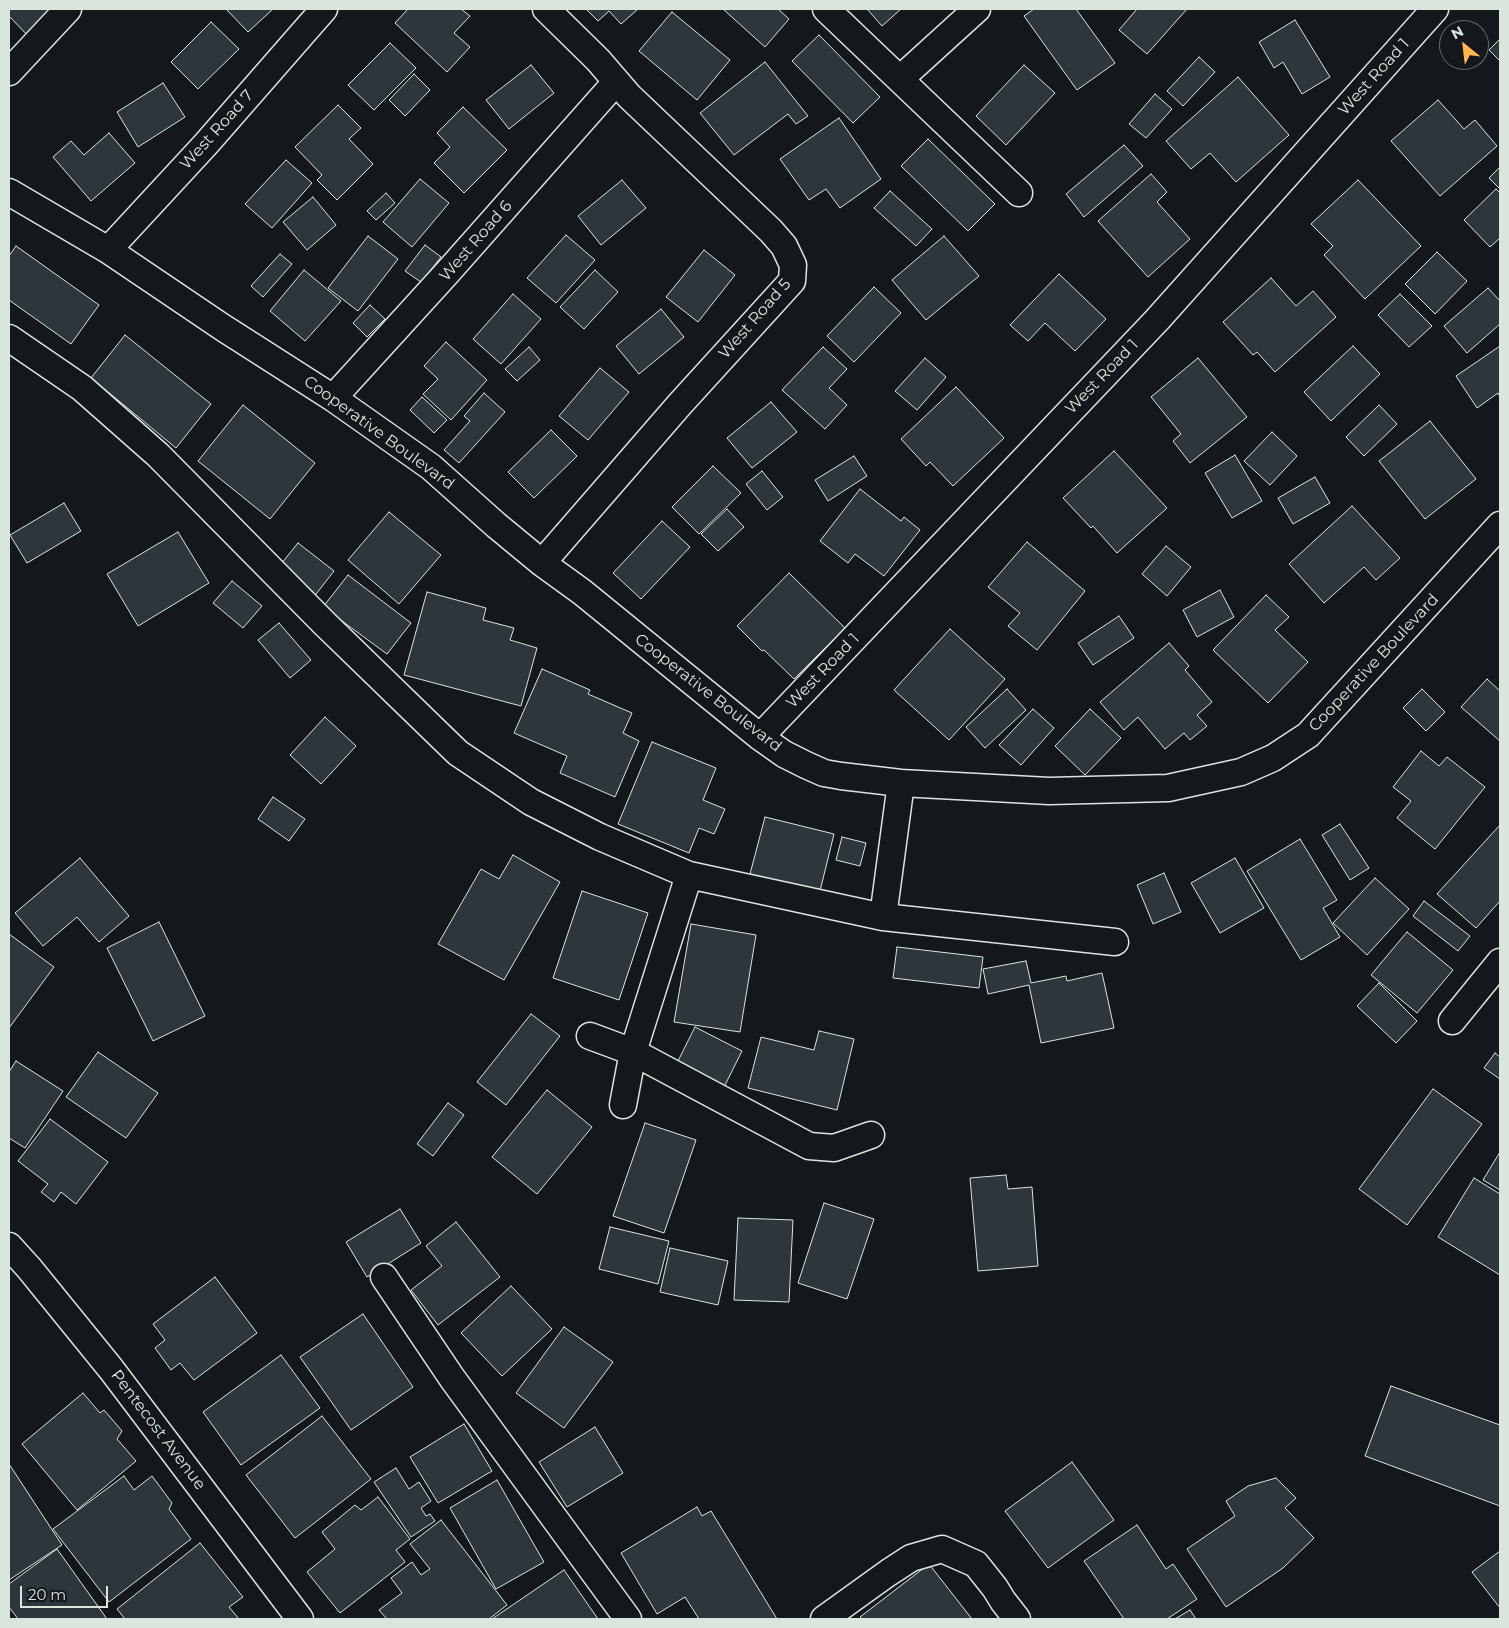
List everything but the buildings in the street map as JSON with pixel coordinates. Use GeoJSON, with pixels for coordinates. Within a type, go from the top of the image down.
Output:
{"type":"FeatureCollection","features":[{"type":"Feature","properties":{"kind":"street"},"geometry":{"type":"LineString","coordinates":[[9,72],[68,9]]}},
{"type":"Feature","properties":{"kind":"street","name":"West Road 7"},"geometry":{"type":"LineString","coordinates":[[108,250],[206,144],[324,9]]}},
{"type":"Feature","properties":{"kind":"street"},"geometry":{"type":"LineString","coordinates":[[546,9],[580,41],[616,82]]}},
{"type":"Feature","properties":{"kind":"street"},"geometry":{"type":"LineString","coordinates":[[826,9],[1019,192]]}},
{"type":"Feature","properties":{"kind":"street"},"geometry":{"type":"LineString","coordinates":[[900,79],[977,9]]}},
{"type":"Feature","properties":{"kind":"street","name":"West Road 1"},"geometry":{"type":"LineString","coordinates":[[760,737],[1157,320],[1435,9]]}},
{"type":"Feature","properties":{"kind":"street","name":"West Road 6"},"geometry":{"type":"LineString","coordinates":[[334,398],[453,267],[616,82]]}},
{"type":"Feature","properties":{"kind":"street","name":"West Road 5"},"geometry":{"type":"LineString","coordinates":[[542,564],[680,404],[792,281],[793,265],[784,246],[616,82]]}},
{"type":"Feature","properties":{"kind":"street","name":"Cooperative Boulevard"},"geometry":{"type":"LineString","coordinates":[[9,192],[108,250],[222,327],[334,398],[431,467],[542,564],[582,592],[760,737],[784,754],[824,773],[901,783],[1049,791],[1168,788],[1241,772],[1273,758],[1308,735],[1500,525]]}},
{"type":"Feature","properties":{"kind":"street"},"geometry":{"type":"LineString","coordinates":[[9,338],[82,388],[158,455],[324,624],[458,753],[532,802],[600,837],[689,875],[883,918],[1116,942]]}},
{"type":"Feature","properties":{"kind":"street"},"geometry":{"type":"LineString","coordinates":[[883,918],[901,783]]}},
{"type":"Feature","properties":{"kind":"street"},"geometry":{"type":"LineString","coordinates":[[623,1105],[633,1052],[689,875]]}},
{"type":"Feature","properties":{"kind":"street"},"geometry":{"type":"LineString","coordinates":[[1452,1021],[1500,962]]}},
{"type":"Feature","properties":{"kind":"street"},"geometry":{"type":"LineString","coordinates":[[590,1036],[633,1052],[809,1146],[834,1148],[871,1135]]}},
{"type":"Feature","properties":{"kind":"street","name":"Pentecost Avenue"},"geometry":{"type":"LineString","coordinates":[[9,1246],[111,1369],[300,1619]]}},
{"type":"Feature","properties":{"kind":"street"},"geometry":{"type":"LineString","coordinates":[[384,1277],[452,1378],[628,1619]]}},
{"type":"Feature","properties":{"kind":"street"},"geometry":{"type":"LineString","coordinates":[[824,1619],[911,1558],[942,1549],[976,1564],[1017,1619]]}}]}
